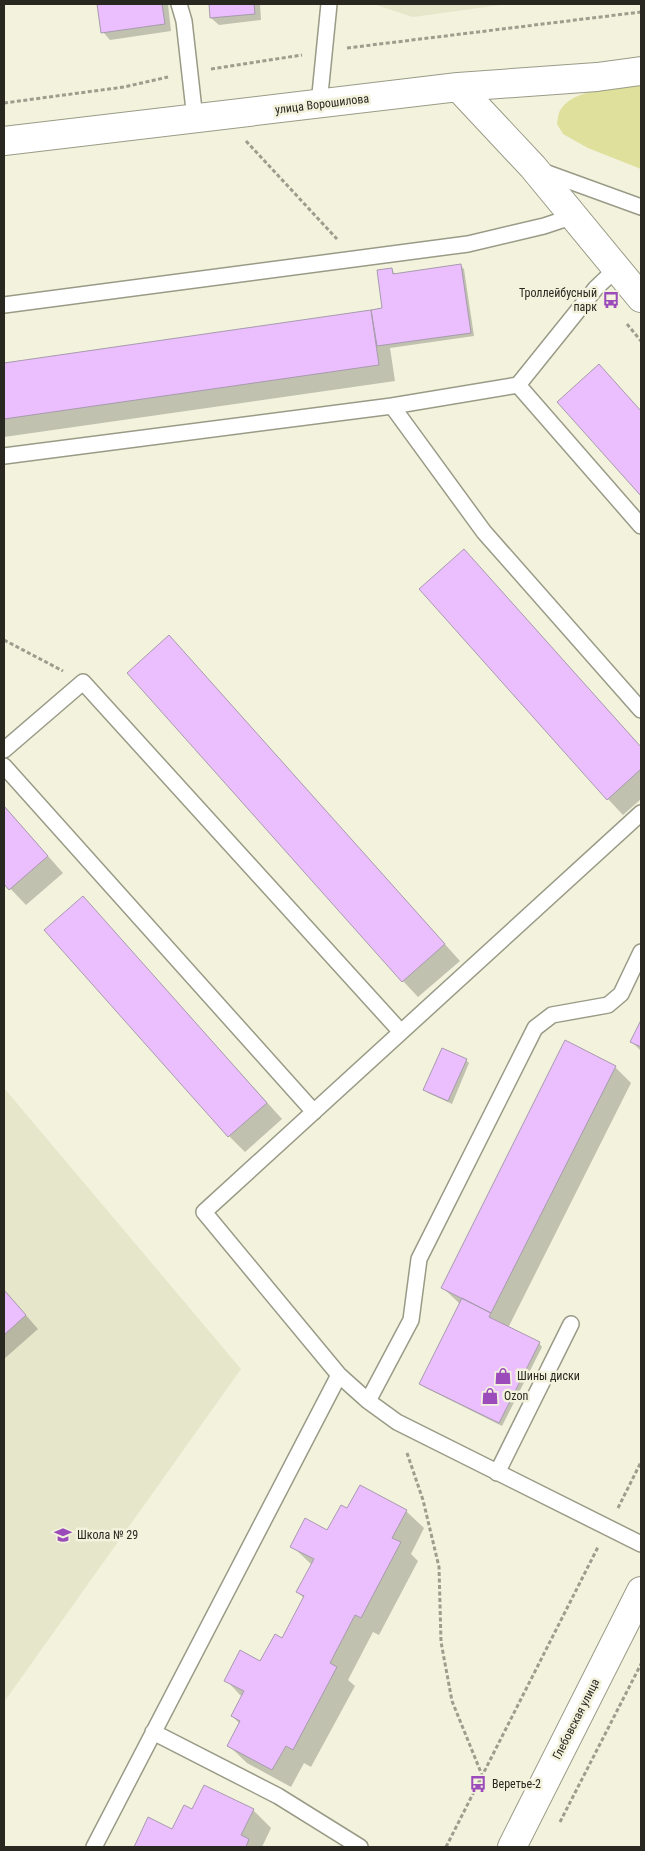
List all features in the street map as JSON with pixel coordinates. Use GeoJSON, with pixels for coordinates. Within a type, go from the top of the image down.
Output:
{"type":"FeatureCollection","features":[{"type":"Feature","properties":{"kind":"main road","name":"улица Ворошилова"},"geometry":{"type":"LineString","coordinates":[[4,141],[458,87],[598,77],[641,71]]}},
{"type":"Feature","properties":{"kind":"main road"},"geometry":{"type":"LineString","coordinates":[[458,87],[533,168],[641,298]]}},
{"type":"Feature","properties":{"kind":"main road","name":"Глебовская улица"},"geometry":{"type":"LineString","coordinates":[[512,1847],[641,1591]]}},
{"type":"Feature","properties":{"kind":"lane"},"geometry":{"type":"LineString","coordinates":[[179,4],[184,21],[195,119]]}},
{"type":"Feature","properties":{"kind":"lane"},"geometry":{"type":"LineString","coordinates":[[319,104],[329,4]]}},
{"type":"Feature","properties":{"kind":"lane"},"geometry":{"type":"LineString","coordinates":[[533,168],[641,207]]}},
{"type":"Feature","properties":{"kind":"lane"},"geometry":{"type":"LineString","coordinates":[[4,305],[468,244],[544,226],[574,216]]}},
{"type":"Feature","properties":{"kind":"lane"},"geometry":{"type":"LineString","coordinates":[[4,456],[392,406],[518,385],[596,288],[617,268]]}},
{"type":"Feature","properties":{"kind":"lane"},"geometry":{"type":"LineString","coordinates":[[518,385],[641,526]]}},
{"type":"Feature","properties":{"kind":"lane"},"geometry":{"type":"LineString","coordinates":[[392,406],[484,532],[641,710]]}},
{"type":"Feature","properties":{"kind":"lane"},"geometry":{"type":"LineString","coordinates":[[4,750],[83,682],[401,1032]]}},
{"type":"Feature","properties":{"kind":"lane"},"geometry":{"type":"LineString","coordinates":[[4,766],[314,1112]]}},
{"type":"Feature","properties":{"kind":"lane"},"geometry":{"type":"LineString","coordinates":[[641,813],[204,1212],[339,1375],[368,1402],[397,1422],[641,1544]]}},
{"type":"Feature","properties":{"kind":"lane"},"geometry":{"type":"LineString","coordinates":[[368,1402],[411,1320],[419,1259],[535,1028],[552,1015],[608,1005],[621,994],[641,952]]}},
{"type":"Feature","properties":{"kind":"lane"},"geometry":{"type":"LineString","coordinates":[[497,1473],[571,1324]]}},
{"type":"Feature","properties":{"kind":"lane"},"geometry":{"type":"LineString","coordinates":[[94,1847],[339,1375]]}},
{"type":"Feature","properties":{"kind":"lane"},"geometry":{"type":"LineString","coordinates":[[154,1732],[278,1796],[360,1847]]}},
{"type":"Feature","properties":{"kind":"path"},"geometry":{"type":"LineString","coordinates":[[223,116],[357,259]]}},
{"type":"Feature","properties":{"kind":"path"},"geometry":{"type":"LineString","coordinates":[[4,640],[83,682]]}},
{"type":"Feature","properties":{"kind":"path"},"geometry":{"type":"LineString","coordinates":[[397,1422],[423,1500],[439,1567],[441,1642],[452,1701],[482,1775]]}},
{"type":"Feature","properties":{"kind":"path"},"geometry":{"type":"LineString","coordinates":[[446,1847],[641,1462]]}},
{"type":"Feature","properties":{"kind":"path"},"geometry":{"type":"LineString","coordinates":[[556,1830],[641,1664]]}},
{"type":"Feature","properties":{"kind":"shaded area"},"geometry":{"type":"Polygon","coordinates":[[[373,4],[508,4],[413,17],[373,4]]]}},
{"type":"Feature","properties":{"kind":"shaded area","name":"Школа № 29"},"geometry":{"type":"Polygon","coordinates":[[[4,1088],[241,1369],[4,1702],[4,1088]]]}},
{"type":"Feature","properties":{"kind":"green space"},"geometry":{"type":"Polygon","coordinates":[[[641,85],[641,169],[588,148],[563,134],[557,124],[561,109],[576,97],[598,90],[641,85]]]}},
{"type":"Feature","properties":{"kind":"building"},"geometry":{"type":"Polygon","coordinates":[[[97,4],[162,4],[165,24],[101,33],[97,4]]]}},
{"type":"Feature","properties":{"kind":"building"},"geometry":{"type":"Polygon","coordinates":[[[209,4],[254,4],[255,14],[210,18],[209,4]]]}},
{"type":"Feature","properties":{"kind":"building"},"geometry":{"type":"Polygon","coordinates":[[[461,264],[471,333],[377,346],[371,310],[382,308],[377,270],[392,268],[393,274],[461,264]]]}},
{"type":"Feature","properties":{"kind":"building"},"geometry":{"type":"Polygon","coordinates":[[[371,310],[379,365],[4,419],[4,363],[371,310]]]}},
{"type":"Feature","properties":{"kind":"building"},"geometry":{"type":"Polygon","coordinates":[[[599,364],[641,411],[641,496],[557,402],[599,364]]]}},
{"type":"Feature","properties":{"kind":"building"},"geometry":{"type":"Polygon","coordinates":[[[464,549],[641,747],[641,769],[607,800],[419,589],[464,549]]]}},
{"type":"Feature","properties":{"kind":"building"},"geometry":{"type":"Polygon","coordinates":[[[169,635],[445,944],[402,982],[127,673],[169,635]]]}},
{"type":"Feature","properties":{"kind":"building"},"geometry":{"type":"Polygon","coordinates":[[[4,806],[48,856],[9,890],[4,884],[4,806]]]}},
{"type":"Feature","properties":{"kind":"building"},"geometry":{"type":"Polygon","coordinates":[[[83,896],[267,1103],[228,1137],[44,930],[83,896]]]}},
{"type":"Feature","properties":{"kind":"building"},"geometry":{"type":"Polygon","coordinates":[[[641,1020],[641,1047],[630,1042],[641,1020]]]}},
{"type":"Feature","properties":{"kind":"building"},"geometry":{"type":"Polygon","coordinates":[[[565,1040],[616,1066],[491,1313],[441,1288],[565,1040]]]}},
{"type":"Feature","properties":{"kind":"building"},"geometry":{"type":"Polygon","coordinates":[[[442,1048],[467,1059],[448,1101],[423,1090],[442,1048]]]}},
{"type":"Feature","properties":{"kind":"building"},"geometry":{"type":"Polygon","coordinates":[[[4,1290],[26,1315],[4,1335],[4,1290]]]}},
{"type":"Feature","properties":{"kind":"building"},"geometry":{"type":"Polygon","coordinates":[[[462,1298],[491,1313],[489,1317],[540,1342],[499,1423],[419,1384],[462,1298]]]}},
{"type":"Feature","properties":{"kind":"building"},"geometry":{"type":"Polygon","coordinates":[[[360,1485],[407,1510],[392,1538],[401,1542],[361,1618],[355,1615],[330,1663],[337,1667],[293,1750],[286,1746],[272,1770],[227,1746],[240,1721],[231,1716],[244,1691],[224,1681],[240,1650],[260,1661],[275,1634],[282,1638],[304,1596],[296,1592],[314,1559],[290,1547],[305,1518],[327,1530],[341,1505],[347,1508],[360,1485]]]}},
{"type":"Feature","properties":{"kind":"building"},"geometry":{"type":"Polygon","coordinates":[[[204,1785],[254,1809],[241,1835],[249,1839],[246,1847],[134,1847],[148,1817],[172,1829],[184,1805],[192,1809],[204,1785]]]}},
{"type":"Feature","properties":{"kind":"place","name":"Троллейбусный парк"},"geometry":{"type":"Point","coordinates":[611,300]}},
{"type":"Feature","properties":{"kind":"place","name":"Шины диски"},"geometry":{"type":"Point","coordinates":[503,1376]}},
{"type":"Feature","properties":{"kind":"place","name":"Ozon"},"geometry":{"type":"Point","coordinates":[490,1396]}},
{"type":"Feature","properties":{"kind":"place","name":"Школа № 29"},"geometry":{"type":"Point","coordinates":[63,1535]}},
{"type":"Feature","properties":{"kind":"place","name":"Веретье-2"},"geometry":{"type":"Point","coordinates":[478,1784]}}]}
